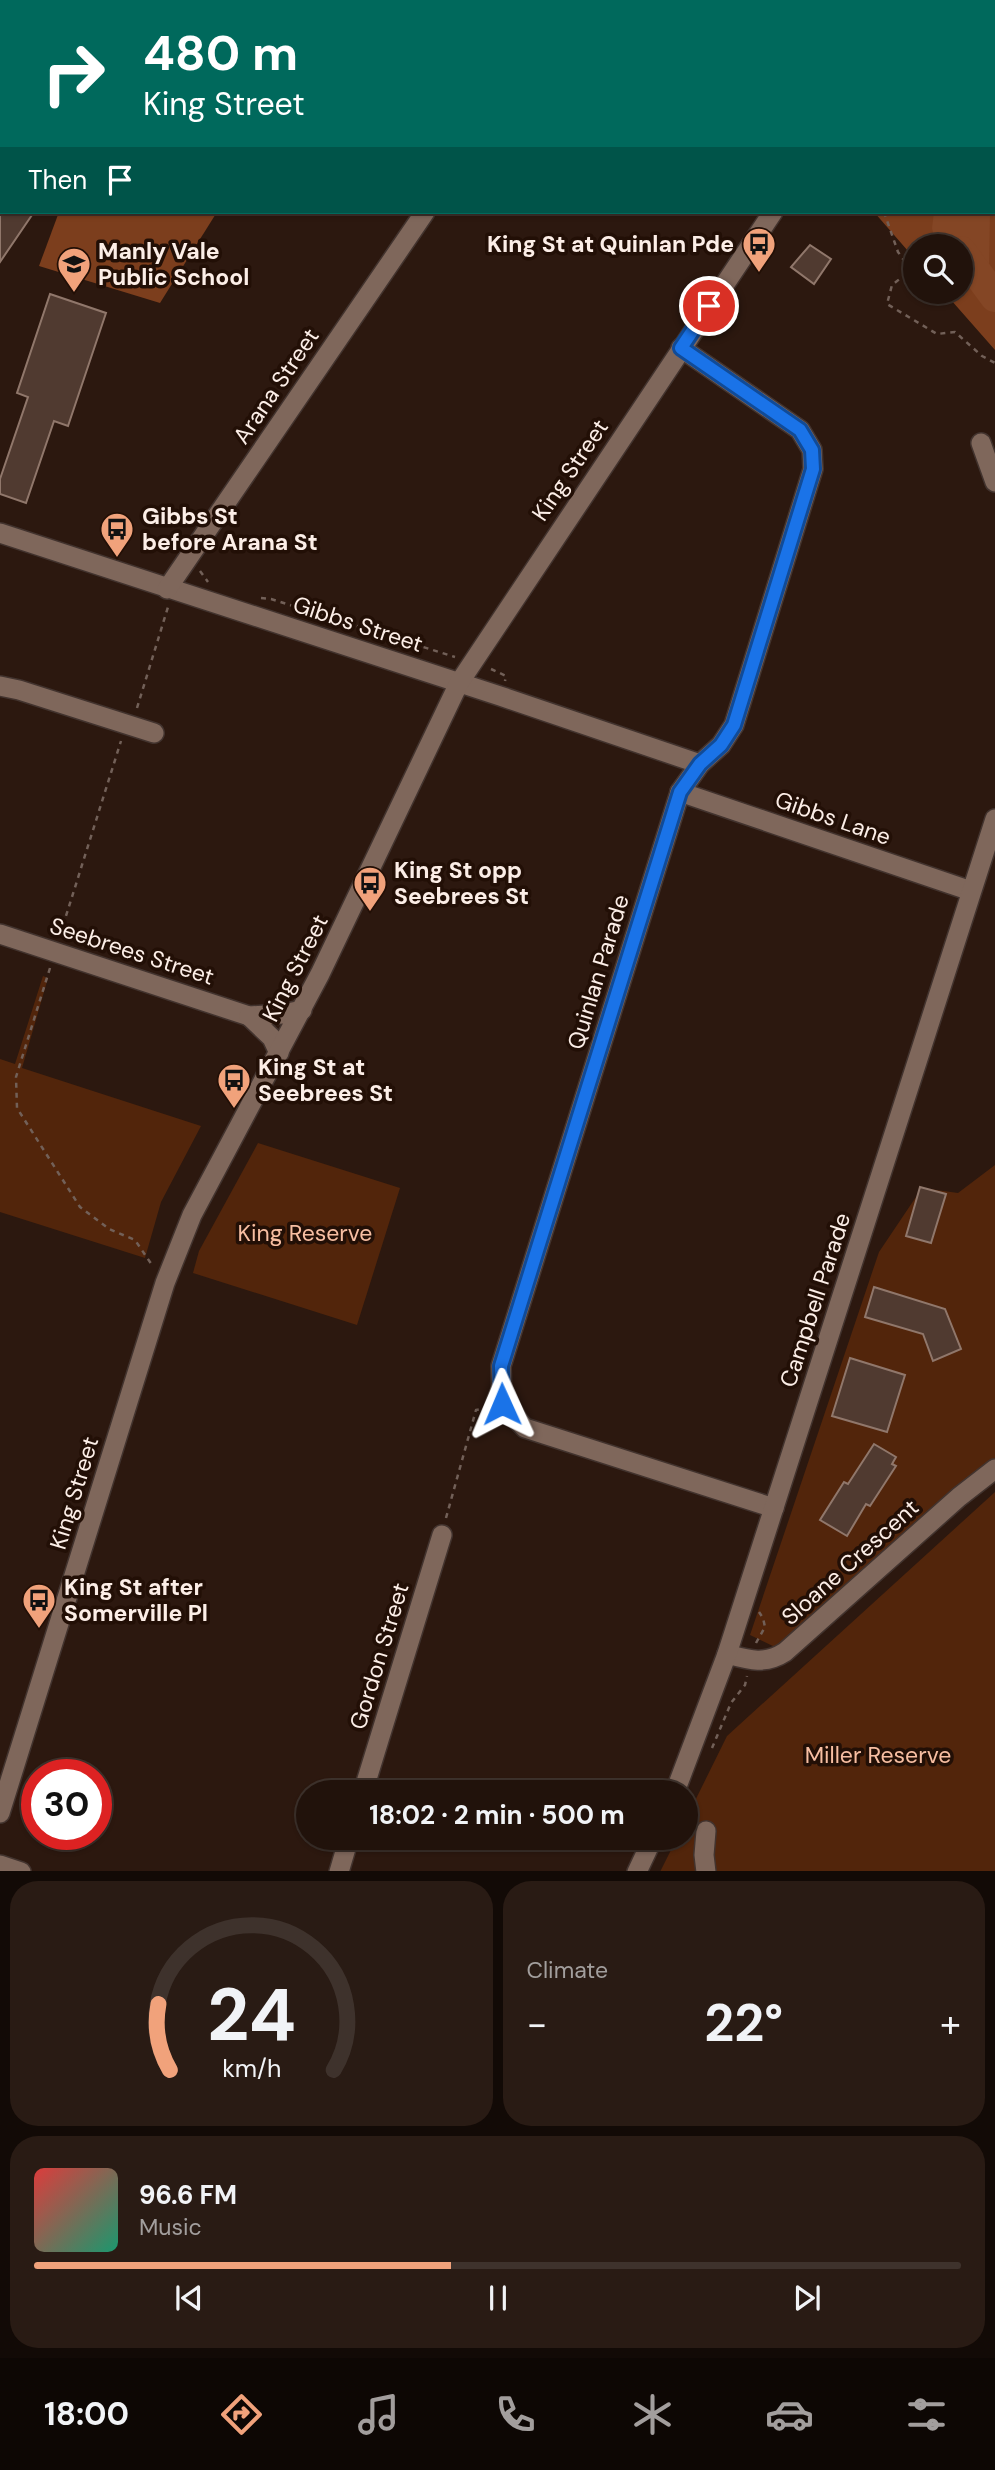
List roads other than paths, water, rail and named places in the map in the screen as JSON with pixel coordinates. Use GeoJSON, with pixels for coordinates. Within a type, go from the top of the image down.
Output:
{"type":"FeatureCollection","features":[{"type":"Feature","properties":{"kind":"street","name":"Arana Street"},"geometry":{"type":"LineString","coordinates":[[171,590],[185,563],[424,214]]}},
{"type":"Feature","properties":{"kind":"street","name":"King Street"},"geometry":{"type":"LineString","coordinates":[[0,1813],[177,1249],[192,1215],[358,899],[459,683],[772,214]]}},
{"type":"Feature","properties":{"kind":"street","name":"Quinlan Parade"},"geometry":{"type":"LineString","coordinates":[[681,348],[800,430],[807,440],[814,460],[813,469],[734,725],[721,745],[700,764],[680,792],[501,1366],[502,1404],[525,1428],[774,1508]]}},
{"type":"Feature","properties":{"kind":"street"},"geometry":{"type":"LineString","coordinates":[[981,443],[995,482]]}},
{"type":"Feature","properties":{"kind":"street","name":"Gibbs Street"},"geometry":{"type":"LineString","coordinates":[[0,533],[700,764]]}},
{"type":"Feature","properties":{"kind":"street"},"geometry":{"type":"LineString","coordinates":[[0,686],[154,733]]}},
{"type":"Feature","properties":{"kind":"street","name":"Gibbs Lane"},"geometry":{"type":"LineString","coordinates":[[680,792],[971,891]]}},
{"type":"Feature","properties":{"kind":"street","name":"Campbell Parade"},"geometry":{"type":"LineString","coordinates":[[680,1780],[744,1604],[995,820]]}},
{"type":"Feature","properties":{"kind":"street","name":"Seebrees Street"},"geometry":{"type":"LineString","coordinates":[[0,934],[249,1016],[302,1010]]}},
{"type":"Feature","properties":{"kind":"street","name":"Seebrees Street"},"geometry":{"type":"LineString","coordinates":[[249,1016],[272,1038],[279,1053]]}},
{"type":"Feature","properties":{"kind":"street","name":"Sloane Crescent"},"geometry":{"type":"LineString","coordinates":[[727,1654],[759,1661],[769,1660],[785,1652],[959,1497],[995,1469]]}},
{"type":"Feature","properties":{"kind":"street","name":"Gordon Street"},"geometry":{"type":"LineString","coordinates":[[367,1780],[442,1535]]}},
{"type":"Feature","properties":{"kind":"street"},"geometry":{"type":"LineString","coordinates":[[706,1831],[706,1871]]}},
{"type":"Feature","properties":{"kind":"street"},"geometry":{"type":"LineString","coordinates":[[339,1871],[345,1850]]}},
{"type":"Feature","properties":{"kind":"street"},"geometry":{"type":"LineString","coordinates":[[637,1871],[647,1850]]}},
{"type":"Feature","properties":{"kind":"street"},"geometry":{"type":"LineString","coordinates":[[0,1865],[21,1871]]}},
{"type":"Feature","properties":{"kind":"waterway"},"geometry":{"type":"LineString","coordinates":[[973,267],[995,297]]}},
{"type":"Feature","properties":{"kind":"place","name":"King St at Quinlan Pde"},"geometry":{"type":"Point","coordinates":[759,274]}},
{"type":"Feature","properties":{"kind":"place","name":"Manly Vale Public School"},"geometry":{"type":"Point","coordinates":[74,294]}},
{"type":"Feature","properties":{"kind":"place","name":"Gibbs St before Arana St"},"geometry":{"type":"Point","coordinates":[117,559]}},
{"type":"Feature","properties":{"kind":"place","name":"King St opp Seebrees St"},"geometry":{"type":"Point","coordinates":[370,913]}},
{"type":"Feature","properties":{"kind":"place","name":"King St at Seebrees St"},"geometry":{"type":"Point","coordinates":[234,1110]}},
{"type":"Feature","properties":{"kind":"place","name":"King St after Somerville Pl"},"geometry":{"type":"Point","coordinates":[39,1630]}},
{"type":"Feature","properties":{"kind":"park label","name":"King Reserve"},"geometry":{"type":"Point","coordinates":[305,1233]}},
{"type":"Feature","properties":{"kind":"park label","name":"Miller Reserve"},"geometry":{"type":"Point","coordinates":[878,1755]}}]}
